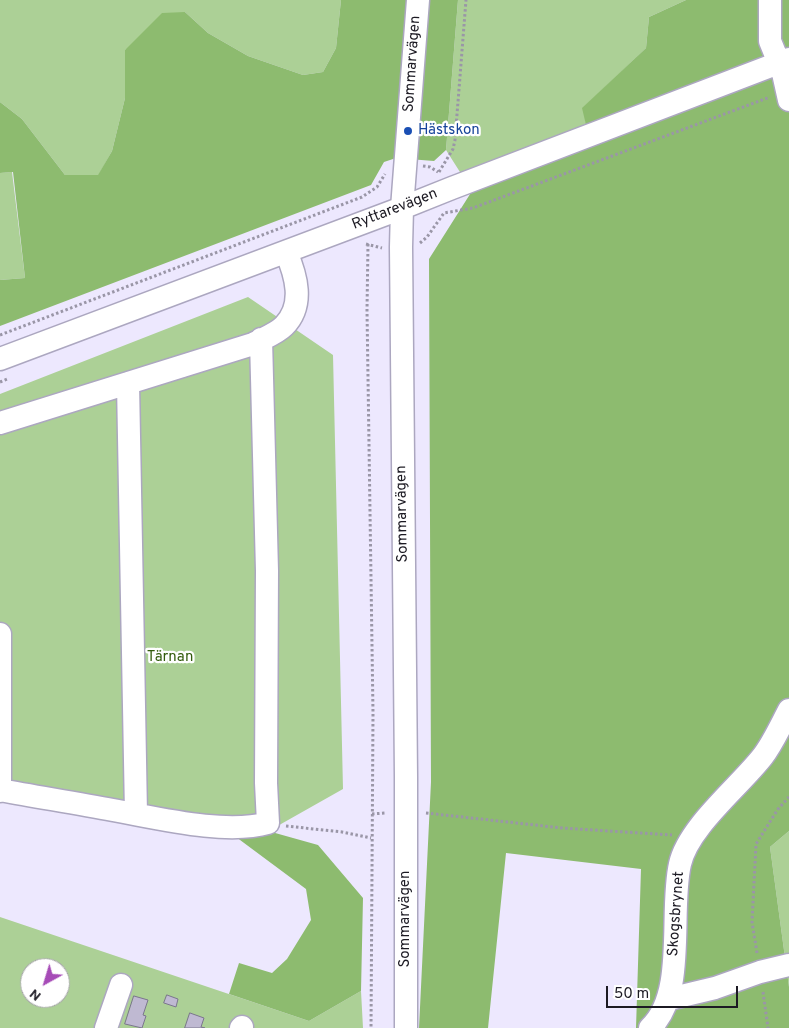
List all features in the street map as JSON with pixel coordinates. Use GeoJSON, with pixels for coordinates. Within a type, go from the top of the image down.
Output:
{"type":"FeatureCollection","features":[{"type":"Feature","properties":{"kind":"street","name":"Sommarvägen"},"geometry":{"type":"LineString","coordinates":[[406,1028],[401,247],[402,208],[407,164],[418,0]]}},
{"type":"Feature","properties":{"kind":"street"},"geometry":{"type":"LineString","coordinates":[[770,0],[770,41],[786,76]]}},
{"type":"Feature","properties":{"kind":"street","name":"Ryttarevägen"},"geometry":{"type":"LineString","coordinates":[[0,359],[402,208],[786,76]]}},
{"type":"Feature","properties":{"kind":"street"},"geometry":{"type":"LineString","coordinates":[[0,423],[261,340],[283,326],[293,312],[298,293],[294,270],[286,252]]}},
{"type":"Feature","properties":{"kind":"street"},"geometry":{"type":"LineString","coordinates":[[0,634],[0,790],[226,828],[255,827],[268,823],[266,783],[267,571],[261,340]]}},
{"type":"Feature","properties":{"kind":"street"},"geometry":{"type":"LineString","coordinates":[[128,383],[136,814]]}},
{"type":"Feature","properties":{"kind":"street","name":"Skogsbrynet"},"geometry":{"type":"LineString","coordinates":[[650,1028],[658,1021],[669,999],[673,972],[676,889],[680,862],[692,836],[764,755],[789,710]]}},
{"type":"Feature","properties":{"kind":"street"},"geometry":{"type":"LineString","coordinates":[[669,999],[715,988],[760,972],[789,965]]}},
{"type":"Feature","properties":{"kind":"street"},"geometry":{"type":"LineString","coordinates":[[106,1028],[121,985]]}},
{"type":"Feature","properties":{"kind":"path"},"geometry":{"type":"LineString","coordinates":[[0,335],[362,197],[377,187],[388,168],[394,163],[430,167],[438,173],[453,149],[466,0]]}},
{"type":"Feature","properties":{"kind":"path"},"geometry":{"type":"LineString","coordinates":[[401,247],[422,243],[444,213],[473,208],[714,119],[786,76]]}},
{"type":"Feature","properties":{"kind":"path"},"geometry":{"type":"LineString","coordinates":[[368,244],[367,310],[373,713],[371,1028]]}},
{"type":"Feature","properties":{"kind":"path"},"geometry":{"type":"LineString","coordinates":[[768,1028],[752,922],[756,844],[778,809],[789,797]]}},
{"type":"Feature","properties":{"kind":"path"},"geometry":{"type":"LineString","coordinates":[[372,814],[385,813]]}},
{"type":"Feature","properties":{"kind":"path"},"geometry":{"type":"LineString","coordinates":[[426,813],[562,828],[692,836]]}},
{"type":"Feature","properties":{"kind":"path"},"geometry":{"type":"LineString","coordinates":[[268,823],[342,832],[372,838]]}},
{"type":"Feature","properties":{"kind":"green space"},"geometry":{"type":"Polygon","coordinates":[[[0,0],[341,0],[336,48],[323,72],[303,75],[248,56],[208,33],[185,12],[125,50],[125,98],[112,151],[98,176],[65,175],[22,119],[0,102],[0,0]]]}},
{"type":"Feature","properties":{"kind":"green space"},"geometry":{"type":"Polygon","coordinates":[[[341,0],[458,0],[446,150],[434,161],[396,158],[384,162],[371,185],[0,326],[0,280],[25,278],[13,172],[0,173],[0,102],[22,119],[65,175],[98,175],[112,151],[125,98],[125,50],[162,13],[185,12],[208,33],[248,56],[303,75],[323,72],[336,48],[341,0]]]}},
{"type":"Feature","properties":{"kind":"green space"},"geometry":{"type":"Polygon","coordinates":[[[458,0],[686,0],[649,17],[646,48],[583,108],[591,146],[472,191],[446,150],[458,0]]]}},
{"type":"Feature","properties":{"kind":"green space"},"geometry":{"type":"Polygon","coordinates":[[[686,0],[789,0],[789,831],[770,847],[789,987],[789,1028],[636,1028],[641,869],[506,853],[488,1028],[419,1028],[431,782],[429,259],[472,191],[591,146],[582,108],[646,48],[649,17],[686,0]]]}},
{"type":"Feature","properties":{"kind":"green space"},"geometry":{"type":"Polygon","coordinates":[[[12,172],[25,278],[0,280],[0,173],[12,172]]]}},
{"type":"Feature","properties":{"kind":"green space","name":"Tärnan"},"geometry":{"type":"Polygon","coordinates":[[[248,297],[333,355],[343,789],[258,837],[221,838],[0,797],[0,394],[248,297]]]}},
{"type":"Feature","properties":{"kind":"green space"},"geometry":{"type":"Polygon","coordinates":[[[268,831],[318,845],[363,898],[361,991],[309,1021],[229,994],[239,963],[272,973],[287,959],[311,920],[306,889],[236,837],[258,837],[268,831]]]}},
{"type":"Feature","properties":{"kind":"green space"},"geometry":{"type":"Polygon","coordinates":[[[789,831],[789,987],[770,847],[789,831]]]}},
{"type":"Feature","properties":{"kind":"green space"},"geometry":{"type":"Polygon","coordinates":[[[0,917],[309,1021],[361,991],[363,1028],[0,1028],[0,917]]]}},
{"type":"Feature","properties":{"kind":"building"},"geometry":{"type":"Polygon","coordinates":[[[167,995],[178,999],[176,1007],[164,1003],[167,995]]]}},
{"type":"Feature","properties":{"kind":"building"},"geometry":{"type":"Polygon","coordinates":[[[134,996],[148,1000],[143,1015],[146,1016],[142,1028],[125,1024],[134,996]]]}},
{"type":"Feature","properties":{"kind":"building"},"geometry":{"type":"Polygon","coordinates":[[[190,1013],[204,1018],[201,1027],[205,1028],[185,1028],[190,1013]]]}},
{"type":"Feature","properties":{"kind":"place","name":"Hästskon"},"geometry":{"type":"Point","coordinates":[408,131]}}]}
